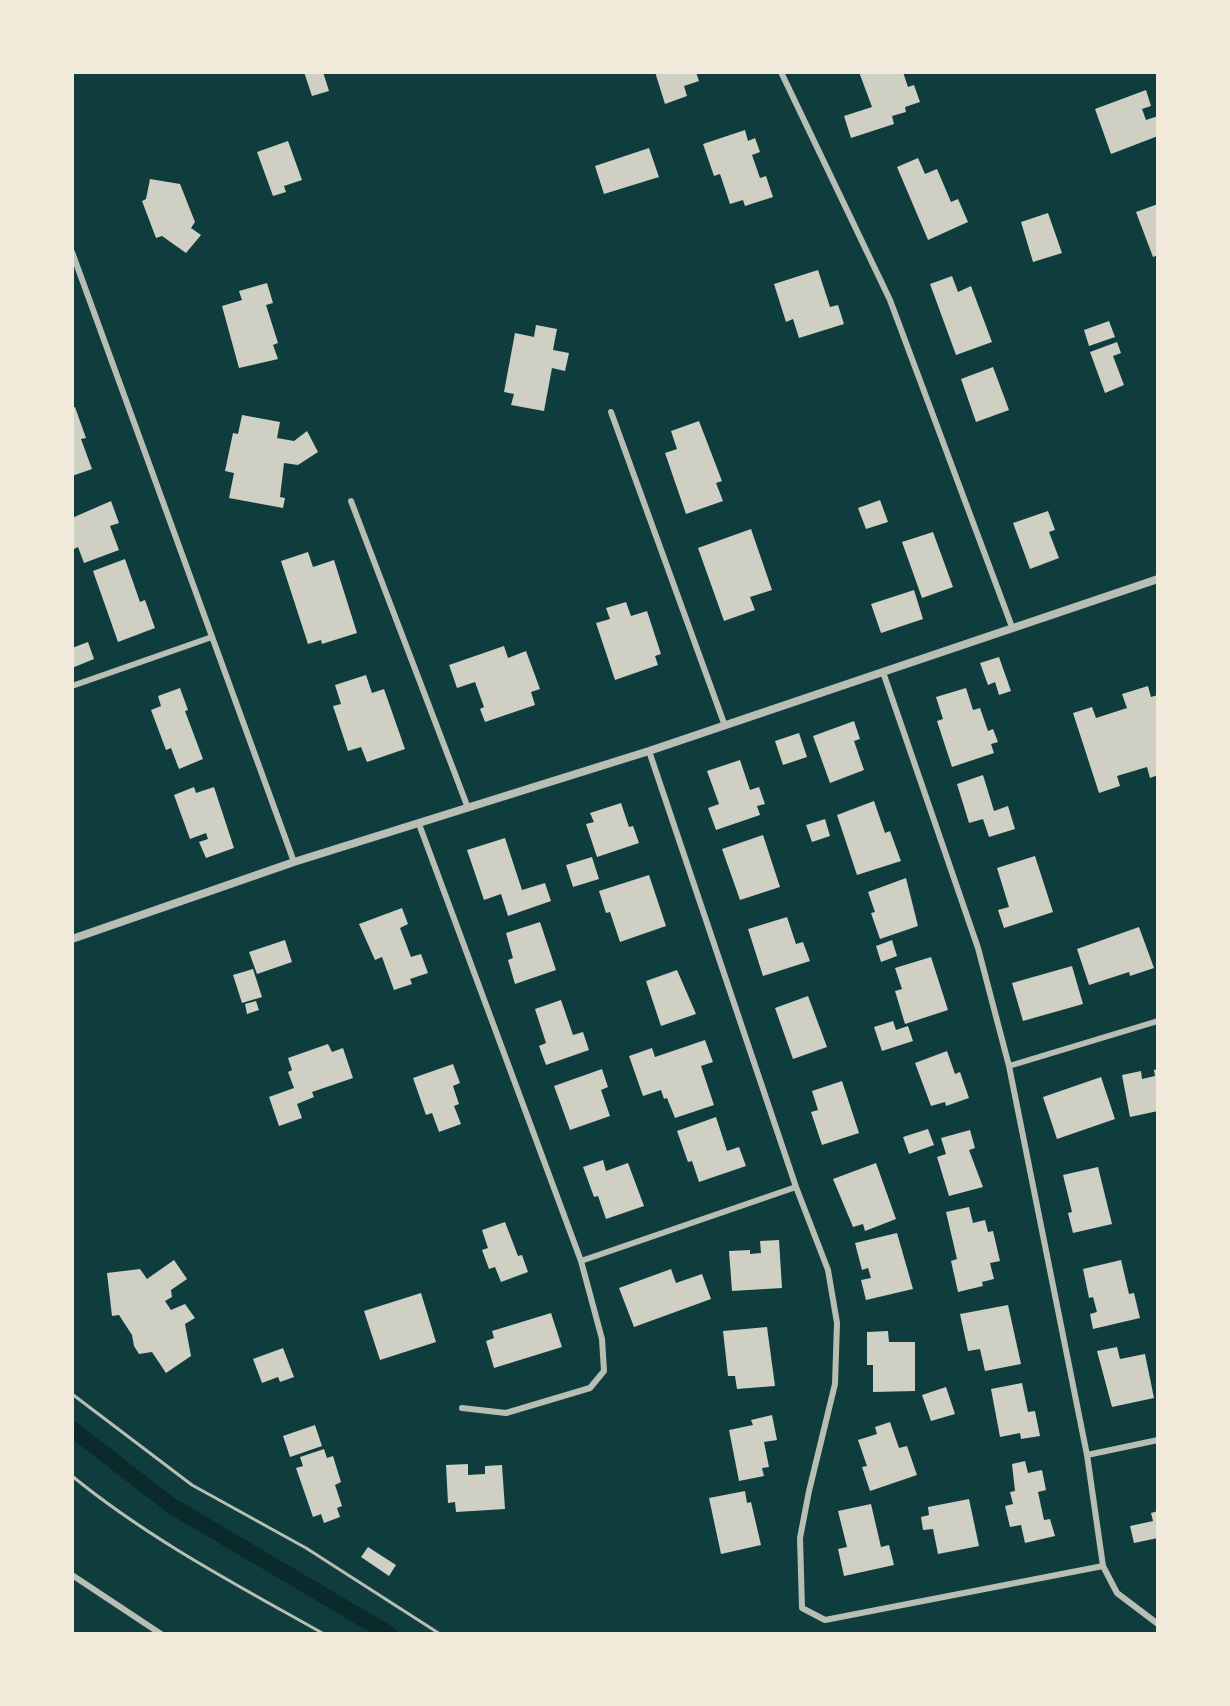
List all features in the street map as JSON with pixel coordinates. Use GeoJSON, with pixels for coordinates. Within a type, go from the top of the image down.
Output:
{"type":"FeatureCollection","features":[{"type":"Feature","properties":{"kind":"street"},"geometry":{"type":"LineString","coordinates":[[781,72],[890,300],[1012,627]]}},
{"type":"Feature","properties":{"kind":"street"},"geometry":{"type":"LineString","coordinates":[[72,252],[294,862]]}},
{"type":"Feature","properties":{"kind":"street"},"geometry":{"type":"LineString","coordinates":[[611,412],[725,726]]}},
{"type":"Feature","properties":{"kind":"street"},"geometry":{"type":"LineString","coordinates":[[351,501],[468,808]]}},
{"type":"Feature","properties":{"kind":"street"},"geometry":{"type":"LineString","coordinates":[[72,939],[294,862],[649,752],[1158,579]]}},
{"type":"Feature","properties":{"kind":"street"},"geometry":{"type":"LineString","coordinates":[[72,686],[212,637]]}},
{"type":"Feature","properties":{"kind":"street"},"geometry":{"type":"LineString","coordinates":[[883,672],[978,948],[1009,1066],[1087,1455],[1103,1566],[1117,1593],[1158,1624]]}},
{"type":"Feature","properties":{"kind":"street"},"geometry":{"type":"LineString","coordinates":[[649,752],[796,1187],[828,1270],[837,1323],[836,1384],[809,1491],[800,1538],[802,1608],[825,1620],[1103,1566]]}},
{"type":"Feature","properties":{"kind":"street"},"geometry":{"type":"LineString","coordinates":[[419,824],[581,1261],[602,1339],[604,1371],[590,1388],[506,1413],[462,1408]]}},
{"type":"Feature","properties":{"kind":"street"},"geometry":{"type":"LineString","coordinates":[[1009,1066],[1158,1021]]}},
{"type":"Feature","properties":{"kind":"street"},"geometry":{"type":"LineString","coordinates":[[581,1261],[796,1187]]}},
{"type":"Feature","properties":{"kind":"street"},"geometry":{"type":"LineString","coordinates":[[1087,1455],[1158,1440]]}},
{"type":"Feature","properties":{"kind":"street"},"geometry":{"type":"LineString","coordinates":[[72,1575],[161,1634]]}},
{"type":"Feature","properties":{"kind":"lane"},"geometry":{"type":"LineString","coordinates":[[72,1394],[192,1485],[306,1548],[440,1634]]}},
{"type":"Feature","properties":{"kind":"lane"},"geometry":{"type":"LineString","coordinates":[[72,1476],[115,1511],[166,1544],[324,1634]]}},
{"type":"Feature","properties":{"kind":"building"},"geometry":{"type":"Polygon","coordinates":[[[304,72],[323,72],[329,91],[312,96],[304,72]]]}},
{"type":"Feature","properties":{"kind":"building"},"geometry":{"type":"Polygon","coordinates":[[[655,72],[696,72],[699,81],[684,86],[687,96],[665,104],[655,72]]]}},
{"type":"Feature","properties":{"kind":"building"},"geometry":{"type":"Polygon","coordinates":[[[859,72],[903,72],[908,87],[914,85],[920,102],[905,107],[906,112],[892,116],[894,124],[851,138],[844,116],[872,107],[859,72]]]}},
{"type":"Feature","properties":{"kind":"building"},"geometry":{"type":"Polygon","coordinates":[[[1146,90],[1151,106],[1142,109],[1146,120],[1158,116],[1158,136],[1111,154],[1095,109],[1146,90]]]}},
{"type":"Feature","properties":{"kind":"building"},"geometry":{"type":"Polygon","coordinates":[[[745,130],[748,141],[755,138],[760,152],[752,155],[760,178],[766,176],[773,197],[745,206],[743,200],[730,204],[720,174],[714,176],[703,144],[745,130]]]}},
{"type":"Feature","properties":{"kind":"building"},"geometry":{"type":"Polygon","coordinates":[[[288,141],[302,180],[284,186],[286,192],[273,196],[257,152],[288,141]]]}},
{"type":"Feature","properties":{"kind":"building"},"geometry":{"type":"Polygon","coordinates":[[[649,148],[659,177],[604,194],[595,166],[649,148]]]}},
{"type":"Feature","properties":{"kind":"building"},"geometry":{"type":"Polygon","coordinates":[[[918,158],[925,174],[937,169],[951,202],[958,199],[968,222],[928,240],[897,167],[918,158]]]}},
{"type":"Feature","properties":{"kind":"building"},"geometry":{"type":"Polygon","coordinates":[[[150,179],[180,184],[195,222],[191,228],[201,235],[186,253],[162,236],[156,238],[142,201],[146,199],[150,179]]]}},
{"type":"Feature","properties":{"kind":"building"},"geometry":{"type":"Polygon","coordinates":[[[1158,204],[1158,255],[1153,257],[1136,212],[1158,204]]]}},
{"type":"Feature","properties":{"kind":"building"},"geometry":{"type":"Polygon","coordinates":[[[1048,213],[1062,253],[1033,262],[1021,222],[1048,213]]]}},
{"type":"Feature","properties":{"kind":"building"},"geometry":{"type":"Polygon","coordinates":[[[818,270],[830,307],[838,305],[844,324],[799,338],[793,319],[786,322],[774,284],[818,270]]]}},
{"type":"Feature","properties":{"kind":"building"},"geometry":{"type":"Polygon","coordinates":[[[952,276],[958,292],[971,286],[992,342],[956,355],[930,284],[952,276]]]}},
{"type":"Feature","properties":{"kind":"building"},"geometry":{"type":"Polygon","coordinates":[[[267,283],[273,303],[266,305],[278,343],[273,345],[278,359],[239,368],[222,306],[242,300],[239,291],[267,283]]]}},
{"type":"Feature","properties":{"kind":"building"},"geometry":{"type":"Polygon","coordinates":[[[1109,321],[1115,337],[1089,346],[1084,330],[1109,321]]]}},
{"type":"Feature","properties":{"kind":"building"},"geometry":{"type":"Polygon","coordinates":[[[536,325],[557,329],[553,350],[569,353],[565,371],[552,368],[544,411],[511,405],[514,394],[504,392],[515,333],[534,337],[536,325]]]}},
{"type":"Feature","properties":{"kind":"building"},"geometry":{"type":"Polygon","coordinates":[[[1117,342],[1121,353],[1113,356],[1124,385],[1105,393],[1090,352],[1117,342]]]}},
{"type":"Feature","properties":{"kind":"building"},"geometry":{"type":"Polygon","coordinates":[[[993,367],[1009,410],[976,422],[961,379],[993,367]]]}},
{"type":"Feature","properties":{"kind":"building"},"geometry":{"type":"Polygon","coordinates":[[[75,407],[86,438],[81,439],[92,469],[72,476],[72,408],[75,407]]]}},
{"type":"Feature","properties":{"kind":"building"},"geometry":{"type":"Polygon","coordinates":[[[242,415],[280,422],[277,438],[294,441],[307,431],[318,452],[298,465],[284,463],[280,497],[285,498],[283,508],[229,498],[234,473],[225,471],[233,433],[238,434],[242,415]]]}},
{"type":"Feature","properties":{"kind":"building"},"geometry":{"type":"Polygon","coordinates":[[[699,421],[722,481],[716,483],[723,501],[686,514],[665,453],[677,449],[671,431],[699,421]]]}},
{"type":"Feature","properties":{"kind":"building"},"geometry":{"type":"Polygon","coordinates":[[[880,500],[888,522],[866,529],[858,508],[880,500]]]}},
{"type":"Feature","properties":{"kind":"building"},"geometry":{"type":"Polygon","coordinates":[[[111,501],[119,523],[110,526],[119,550],[84,563],[78,547],[72,550],[72,518],[111,501]]]}},
{"type":"Feature","properties":{"kind":"building"},"geometry":{"type":"Polygon","coordinates":[[[1048,511],[1055,530],[1049,532],[1059,558],[1030,569],[1013,523],[1048,511]]]}},
{"type":"Feature","properties":{"kind":"building"},"geometry":{"type":"Polygon","coordinates":[[[751,529],[772,590],[750,597],[755,610],[724,621],[698,548],[751,529]]]}},
{"type":"Feature","properties":{"kind":"building"},"geometry":{"type":"Polygon","coordinates":[[[933,532],[953,587],[922,598],[902,542],[933,532]]]}},
{"type":"Feature","properties":{"kind":"building"},"geometry":{"type":"Polygon","coordinates":[[[308,552],[313,567],[334,560],[357,633],[322,644],[321,640],[308,644],[281,561],[308,552]]]}},
{"type":"Feature","properties":{"kind":"building"},"geometry":{"type":"Polygon","coordinates":[[[125,559],[140,602],[145,600],[155,628],[118,642],[93,571],[125,559]]]}},
{"type":"Feature","properties":{"kind":"building"},"geometry":{"type":"Polygon","coordinates":[[[914,590],[923,619],[881,633],[871,604],[914,590]]]}},
{"type":"Feature","properties":{"kind":"building"},"geometry":{"type":"Polygon","coordinates":[[[626,602],[631,616],[647,611],[661,654],[655,656],[658,665],[615,680],[596,623],[610,619],[606,608],[626,602]]]}},
{"type":"Feature","properties":{"kind":"building"},"geometry":{"type":"Polygon","coordinates":[[[88,642],[94,659],[72,668],[72,648],[88,642]]]}},
{"type":"Feature","properties":{"kind":"building"},"geometry":{"type":"Polygon","coordinates":[[[504,646],[508,658],[526,651],[540,689],[531,692],[535,705],[485,722],[480,709],[484,707],[475,682],[457,688],[449,665],[504,646]]]}},
{"type":"Feature","properties":{"kind":"building"},"geometry":{"type":"Polygon","coordinates":[[[999,657],[1011,691],[999,695],[995,682],[988,685],[980,663],[999,657]]]}},
{"type":"Feature","properties":{"kind":"building"},"geometry":{"type":"Polygon","coordinates":[[[366,675],[372,693],[384,689],[405,749],[367,762],[361,747],[348,751],[333,706],[341,704],[335,685],[366,675]]]}},
{"type":"Feature","properties":{"kind":"building"},"geometry":{"type":"Polygon","coordinates":[[[1148,686],[1151,697],[1158,695],[1158,775],[1150,778],[1147,767],[1117,776],[1120,786],[1099,793],[1073,713],[1092,707],[1096,718],[1127,708],[1122,694],[1148,686]]]}},
{"type":"Feature","properties":{"kind":"building"},"geometry":{"type":"Polygon","coordinates":[[[180,688],[188,710],[185,711],[203,759],[179,769],[171,748],[166,750],[151,710],[161,706],[158,696],[180,688]]]}},
{"type":"Feature","properties":{"kind":"building"},"geometry":{"type":"Polygon","coordinates":[[[966,688],[973,710],[980,708],[988,731],[993,729],[998,742],[991,744],[994,753],[952,767],[937,721],[943,719],[936,697],[966,688]]]}},
{"type":"Feature","properties":{"kind":"building"},"geometry":{"type":"Polygon","coordinates":[[[854,721],[860,739],[854,741],[864,770],[830,783],[813,736],[854,721]]]}},
{"type":"Feature","properties":{"kind":"building"},"geometry":{"type":"Polygon","coordinates":[[[799,733],[807,757],[783,765],[775,741],[799,733]]]}},
{"type":"Feature","properties":{"kind":"building"},"geometry":{"type":"Polygon","coordinates":[[[740,760],[750,790],[759,787],[765,804],[757,806],[760,815],[716,830],[708,808],[719,804],[707,771],[740,760]]]}},
{"type":"Feature","properties":{"kind":"building"},"geometry":{"type":"Polygon","coordinates":[[[983,775],[994,811],[1008,806],[1015,829],[989,837],[983,819],[969,823],[957,784],[983,775]]]}},
{"type":"Feature","properties":{"kind":"building"},"geometry":{"type":"Polygon","coordinates":[[[194,787],[196,793],[214,787],[234,848],[206,858],[199,842],[208,839],[206,833],[190,839],[174,795],[194,787]]]}},
{"type":"Feature","properties":{"kind":"building"},"geometry":{"type":"Polygon","coordinates":[[[874,801],[885,833],[890,831],[901,861],[857,875],[837,815],[874,801]]]}},
{"type":"Feature","properties":{"kind":"building"},"geometry":{"type":"Polygon","coordinates":[[[621,803],[629,827],[633,826],[639,843],[597,857],[586,824],[594,822],[590,813],[621,803]]]}},
{"type":"Feature","properties":{"kind":"building"},"geometry":{"type":"Polygon","coordinates":[[[825,819],[830,836],[812,842],[806,825],[825,819]]]}},
{"type":"Feature","properties":{"kind":"building"},"geometry":{"type":"Polygon","coordinates":[[[763,835],[780,887],[740,900],[722,849],[763,835]]]}},
{"type":"Feature","properties":{"kind":"building"},"geometry":{"type":"Polygon","coordinates":[[[505,838],[522,890],[545,883],[551,901],[508,916],[501,894],[484,900],[467,850],[505,838]]]}},
{"type":"Feature","properties":{"kind":"building"},"geometry":{"type":"Polygon","coordinates":[[[1035,856],[1053,912],[1004,928],[998,910],[1009,907],[997,868],[1035,856]]]}},
{"type":"Feature","properties":{"kind":"building"},"geometry":{"type":"Polygon","coordinates":[[[592,857],[599,879],[573,887],[566,865],[592,857]]]}},
{"type":"Feature","properties":{"kind":"building"},"geometry":{"type":"Polygon","coordinates":[[[649,875],[666,926],[620,942],[610,912],[606,913],[599,891],[649,875]]]}},
{"type":"Feature","properties":{"kind":"building"},"geometry":{"type":"Polygon","coordinates":[[[906,878],[918,926],[880,939],[871,913],[875,912],[868,892],[906,878]]]}},
{"type":"Feature","properties":{"kind":"building"},"geometry":{"type":"Polygon","coordinates":[[[402,908],[408,924],[400,928],[411,957],[421,954],[428,973],[410,979],[412,984],[394,990],[382,957],[375,960],[359,924],[402,908]]]}},
{"type":"Feature","properties":{"kind":"building"},"geometry":{"type":"Polygon","coordinates":[[[787,917],[796,944],[803,942],[810,961],[763,976],[748,929],[787,917]]]}},
{"type":"Feature","properties":{"kind":"building"},"geometry":{"type":"Polygon","coordinates":[[[540,922],[556,970],[515,984],[508,960],[513,958],[506,933],[540,922]]]}},
{"type":"Feature","properties":{"kind":"building"},"geometry":{"type":"Polygon","coordinates":[[[1139,927],[1154,968],[1130,976],[1129,972],[1089,985],[1077,949],[1139,927]]]}},
{"type":"Feature","properties":{"kind":"building"},"geometry":{"type":"Polygon","coordinates":[[[285,940],[292,962],[257,974],[249,952],[285,940]]]}},
{"type":"Feature","properties":{"kind":"building"},"geometry":{"type":"Polygon","coordinates":[[[892,940],[897,956],[881,962],[876,946],[892,940]]]}},
{"type":"Feature","properties":{"kind":"building"},"geometry":{"type":"Polygon","coordinates":[[[931,957],[948,1010],[905,1024],[895,991],[902,989],[895,968],[931,957]]]}},
{"type":"Feature","properties":{"kind":"building"},"geometry":{"type":"Polygon","coordinates":[[[1072,966],[1083,1004],[1023,1021],[1012,983],[1072,966]]]}},
{"type":"Feature","properties":{"kind":"building"},"geometry":{"type":"Polygon","coordinates":[[[253,969],[262,997],[242,1003],[233,975],[253,969]]]}},
{"type":"Feature","properties":{"kind":"building"},"geometry":{"type":"Polygon","coordinates":[[[677,970],[696,1014],[661,1026],[646,981],[677,970]]]}},
{"type":"Feature","properties":{"kind":"building"},"geometry":{"type":"Polygon","coordinates":[[[808,996],[827,1047],[793,1059],[775,1008],[808,996]]]}},
{"type":"Feature","properties":{"kind":"building"},"geometry":{"type":"Polygon","coordinates":[[[561,1000],[573,1035],[583,1032],[589,1050],[546,1065],[539,1046],[546,1043],[535,1009],[561,1000]]]}},
{"type":"Feature","properties":{"kind":"building"},"geometry":{"type":"Polygon","coordinates":[[[256,1001],[259,1010],[247,1014],[245,1004],[256,1001]]]}},
{"type":"Feature","properties":{"kind":"building"},"geometry":{"type":"Polygon","coordinates":[[[893,1021],[896,1030],[908,1026],[913,1041],[882,1051],[874,1027],[893,1021]]]}},
{"type":"Feature","properties":{"kind":"building"},"geometry":{"type":"Polygon","coordinates":[[[705,1040],[713,1062],[701,1066],[714,1105],[675,1118],[661,1090],[643,1096],[629,1056],[652,1048],[655,1057],[705,1040]]]}},
{"type":"Feature","properties":{"kind":"building"},"geometry":{"type":"Polygon","coordinates":[[[328,1044],[332,1052],[343,1048],[353,1078],[312,1092],[314,1097],[297,1104],[302,1118],[279,1126],[269,1097],[294,1088],[288,1072],[292,1070],[288,1058],[328,1044]]]}},
{"type":"Feature","properties":{"kind":"building"},"geometry":{"type":"Polygon","coordinates":[[[947,1051],[955,1074],[960,1072],[969,1098],[946,1106],[945,1102],[931,1106],[915,1063],[947,1051]]]}},
{"type":"Feature","properties":{"kind":"building"},"geometry":{"type":"Polygon","coordinates":[[[453,1064],[460,1083],[453,1086],[459,1104],[454,1106],[461,1124],[439,1132],[432,1113],[426,1115],[413,1078],[453,1064]]]}},
{"type":"Feature","properties":{"kind":"building"},"geometry":{"type":"Polygon","coordinates":[[[602,1069],[608,1087],[601,1090],[610,1116],[570,1130],[554,1086],[602,1069]]]}},
{"type":"Feature","properties":{"kind":"building"},"geometry":{"type":"Polygon","coordinates":[[[1158,1069],[1158,1111],[1130,1117],[1122,1075],[1141,1071],[1142,1079],[1155,1076],[1154,1070],[1158,1069]]]}},
{"type":"Feature","properties":{"kind":"building"},"geometry":{"type":"Polygon","coordinates":[[[1101,1077],[1115,1119],[1057,1139],[1043,1097],[1101,1077]]]}},
{"type":"Feature","properties":{"kind":"building"},"geometry":{"type":"Polygon","coordinates":[[[842,1081],[859,1133],[822,1145],[811,1112],[818,1110],[812,1091],[842,1081]]]}},
{"type":"Feature","properties":{"kind":"building"},"geometry":{"type":"Polygon","coordinates":[[[716,1117],[727,1151],[739,1147],[746,1166],[699,1182],[692,1161],[688,1162],[677,1131],[716,1117]]]}},
{"type":"Feature","properties":{"kind":"building"},"geometry":{"type":"Polygon","coordinates":[[[928,1129],[934,1145],[909,1154],[903,1137],[928,1129]]]}},
{"type":"Feature","properties":{"kind":"building"},"geometry":{"type":"Polygon","coordinates":[[[970,1130],[975,1148],[969,1150],[983,1187],[949,1196],[937,1157],[946,1154],[941,1138],[970,1130]]]}},
{"type":"Feature","properties":{"kind":"building"},"geometry":{"type":"Polygon","coordinates":[[[603,1160],[606,1171],[628,1163],[644,1206],[606,1219],[598,1196],[594,1197],[583,1167],[603,1160]]]}},
{"type":"Feature","properties":{"kind":"building"},"geometry":{"type":"Polygon","coordinates":[[[876,1163],[896,1219],[865,1231],[863,1224],[853,1227],[833,1179],[876,1163]]]}},
{"type":"Feature","properties":{"kind":"building"},"geometry":{"type":"Polygon","coordinates":[[[1098,1167],[1112,1224],[1073,1233],[1068,1213],[1072,1212],[1063,1175],[1098,1167]]]}},
{"type":"Feature","properties":{"kind":"building"},"geometry":{"type":"Polygon","coordinates":[[[969,1207],[973,1223],[985,1220],[988,1232],[993,1231],[1000,1261],[990,1263],[994,1279],[982,1282],[983,1286],[958,1292],[951,1261],[957,1259],[946,1212],[969,1207]]]}},
{"type":"Feature","properties":{"kind":"building"},"geometry":{"type":"Polygon","coordinates":[[[505,1222],[518,1256],[522,1255],[528,1272],[501,1282],[495,1267],[489,1269],[482,1250],[488,1248],[482,1230],[505,1222]]]}},
{"type":"Feature","properties":{"kind":"building"},"geometry":{"type":"Polygon","coordinates":[[[897,1233],[913,1289],[866,1300],[861,1280],[871,1278],[868,1268],[862,1270],[855,1243],[897,1233]]]}},
{"type":"Feature","properties":{"kind":"building"},"geometry":{"type":"Polygon","coordinates":[[[779,1240],[782,1288],[732,1291],[729,1251],[750,1250],[750,1254],[761,1253],[760,1241],[779,1240]]]}},
{"type":"Feature","properties":{"kind":"building"},"geometry":{"type":"Polygon","coordinates":[[[174,1260],[187,1279],[171,1290],[172,1297],[165,1301],[171,1310],[185,1304],[195,1318],[185,1324],[191,1356],[166,1373],[152,1352],[139,1354],[134,1346],[132,1335],[119,1315],[112,1316],[107,1273],[140,1269],[147,1279],[174,1260]]]}},
{"type":"Feature","properties":{"kind":"building"},"geometry":{"type":"Polygon","coordinates":[[[1121,1260],[1129,1294],[1134,1293],[1140,1318],[1093,1329],[1090,1314],[1097,1312],[1093,1297],[1089,1298],[1083,1269],[1121,1260]]]}},
{"type":"Feature","properties":{"kind":"building"},"geometry":{"type":"Polygon","coordinates":[[[671,1269],[676,1283],[702,1274],[711,1299],[634,1327],[619,1288],[671,1269]]]}},
{"type":"Feature","properties":{"kind":"building"},"geometry":{"type":"Polygon","coordinates":[[[421,1293],[436,1342],[380,1360],[364,1311],[421,1293]]]}},
{"type":"Feature","properties":{"kind":"building"},"geometry":{"type":"Polygon","coordinates":[[[1008,1305],[1021,1364],[985,1371],[980,1349],[968,1351],[960,1314],[1008,1305]]]}},
{"type":"Feature","properties":{"kind":"building"},"geometry":{"type":"Polygon","coordinates":[[[551,1313],[562,1347],[494,1368],[486,1341],[494,1338],[492,1331],[551,1313]]]}},
{"type":"Feature","properties":{"kind":"building"},"geometry":{"type":"Polygon","coordinates":[[[767,1327],[775,1386],[737,1389],[735,1376],[728,1376],[723,1331],[767,1327]]]}},
{"type":"Feature","properties":{"kind":"building"},"geometry":{"type":"Polygon","coordinates":[[[888,1331],[889,1342],[915,1342],[915,1391],[873,1392],[873,1365],[867,1365],[867,1332],[888,1331]]]}},
{"type":"Feature","properties":{"kind":"building"},"geometry":{"type":"Polygon","coordinates":[[[1117,1347],[1120,1359],[1145,1354],[1154,1398],[1112,1407],[1097,1351],[1117,1347]]]}},
{"type":"Feature","properties":{"kind":"building"},"geometry":{"type":"Polygon","coordinates":[[[283,1348],[294,1377],[280,1382],[278,1377],[262,1383],[253,1359],[283,1348]]]}},
{"type":"Feature","properties":{"kind":"building"},"geometry":{"type":"Polygon","coordinates":[[[1022,1383],[1028,1412],[1035,1411],[1040,1436],[1021,1439],[1020,1433],[1000,1437],[991,1389],[1022,1383]]]}},
{"type":"Feature","properties":{"kind":"building"},"geometry":{"type":"Polygon","coordinates":[[[946,1387],[955,1414],[931,1421],[922,1395],[946,1387]]]}},
{"type":"Feature","properties":{"kind":"building"},"geometry":{"type":"Polygon","coordinates":[[[772,1415],[777,1440],[764,1442],[769,1467],[762,1468],[764,1476],[739,1481],[729,1430],[753,1425],[751,1420],[772,1415]]]}},
{"type":"Feature","properties":{"kind":"building"},"geometry":{"type":"Polygon","coordinates":[[[890,1422],[899,1448],[907,1446],[917,1475],[870,1491],[862,1467],[867,1466],[858,1440],[877,1434],[875,1427],[890,1422]]]}},
{"type":"Feature","properties":{"kind":"building"},"geometry":{"type":"Polygon","coordinates":[[[315,1425],[322,1446],[290,1457],[283,1436],[315,1425]]]}},
{"type":"Feature","properties":{"kind":"building"},"geometry":{"type":"Polygon","coordinates":[[[324,1449],[327,1458],[333,1456],[341,1482],[335,1485],[342,1506],[337,1508],[340,1517],[324,1523],[321,1514],[313,1517],[296,1468],[303,1466],[300,1457],[324,1449]]]}},
{"type":"Feature","properties":{"kind":"building"},"geometry":{"type":"Polygon","coordinates":[[[1025,1461],[1028,1473],[1042,1470],[1046,1490],[1038,1492],[1044,1520],[1050,1519],[1055,1536],[1025,1543],[1021,1525],[1010,1527],[1005,1506],[1013,1504],[1010,1492],[1015,1491],[1012,1464],[1025,1461]]]}},
{"type":"Feature","properties":{"kind":"building"},"geometry":{"type":"Polygon","coordinates":[[[468,1464],[468,1475],[485,1474],[485,1466],[502,1465],[505,1509],[456,1512],[455,1502],[448,1503],[446,1465],[468,1464]]]}},
{"type":"Feature","properties":{"kind":"building"},"geometry":{"type":"Polygon","coordinates":[[[745,1491],[747,1503],[751,1502],[761,1545],[721,1554],[709,1498],[745,1491]]]}},
{"type":"Feature","properties":{"kind":"building"},"geometry":{"type":"Polygon","coordinates":[[[969,1499],[979,1546],[938,1554],[933,1529],[923,1530],[921,1517],[929,1515],[928,1507],[969,1499]]]}},
{"type":"Feature","properties":{"kind":"building"},"geometry":{"type":"Polygon","coordinates":[[[871,1504],[881,1547],[889,1545],[894,1565],[844,1576],[838,1549],[847,1547],[838,1511],[871,1504]]]}},
{"type":"Feature","properties":{"kind":"building"},"geometry":{"type":"Polygon","coordinates":[[[1158,1511],[1158,1538],[1134,1543],[1130,1526],[1153,1521],[1151,1513],[1158,1511]]]}},
{"type":"Feature","properties":{"kind":"building"},"geometry":{"type":"Polygon","coordinates":[[[368,1547],[396,1565],[389,1576],[361,1557],[368,1547]]]}},
{"type":"Feature","properties":{"kind":"waterway"},"geometry":{"type":"LineString","coordinates":[[72,1429],[172,1506],[389,1634]]}}]}
